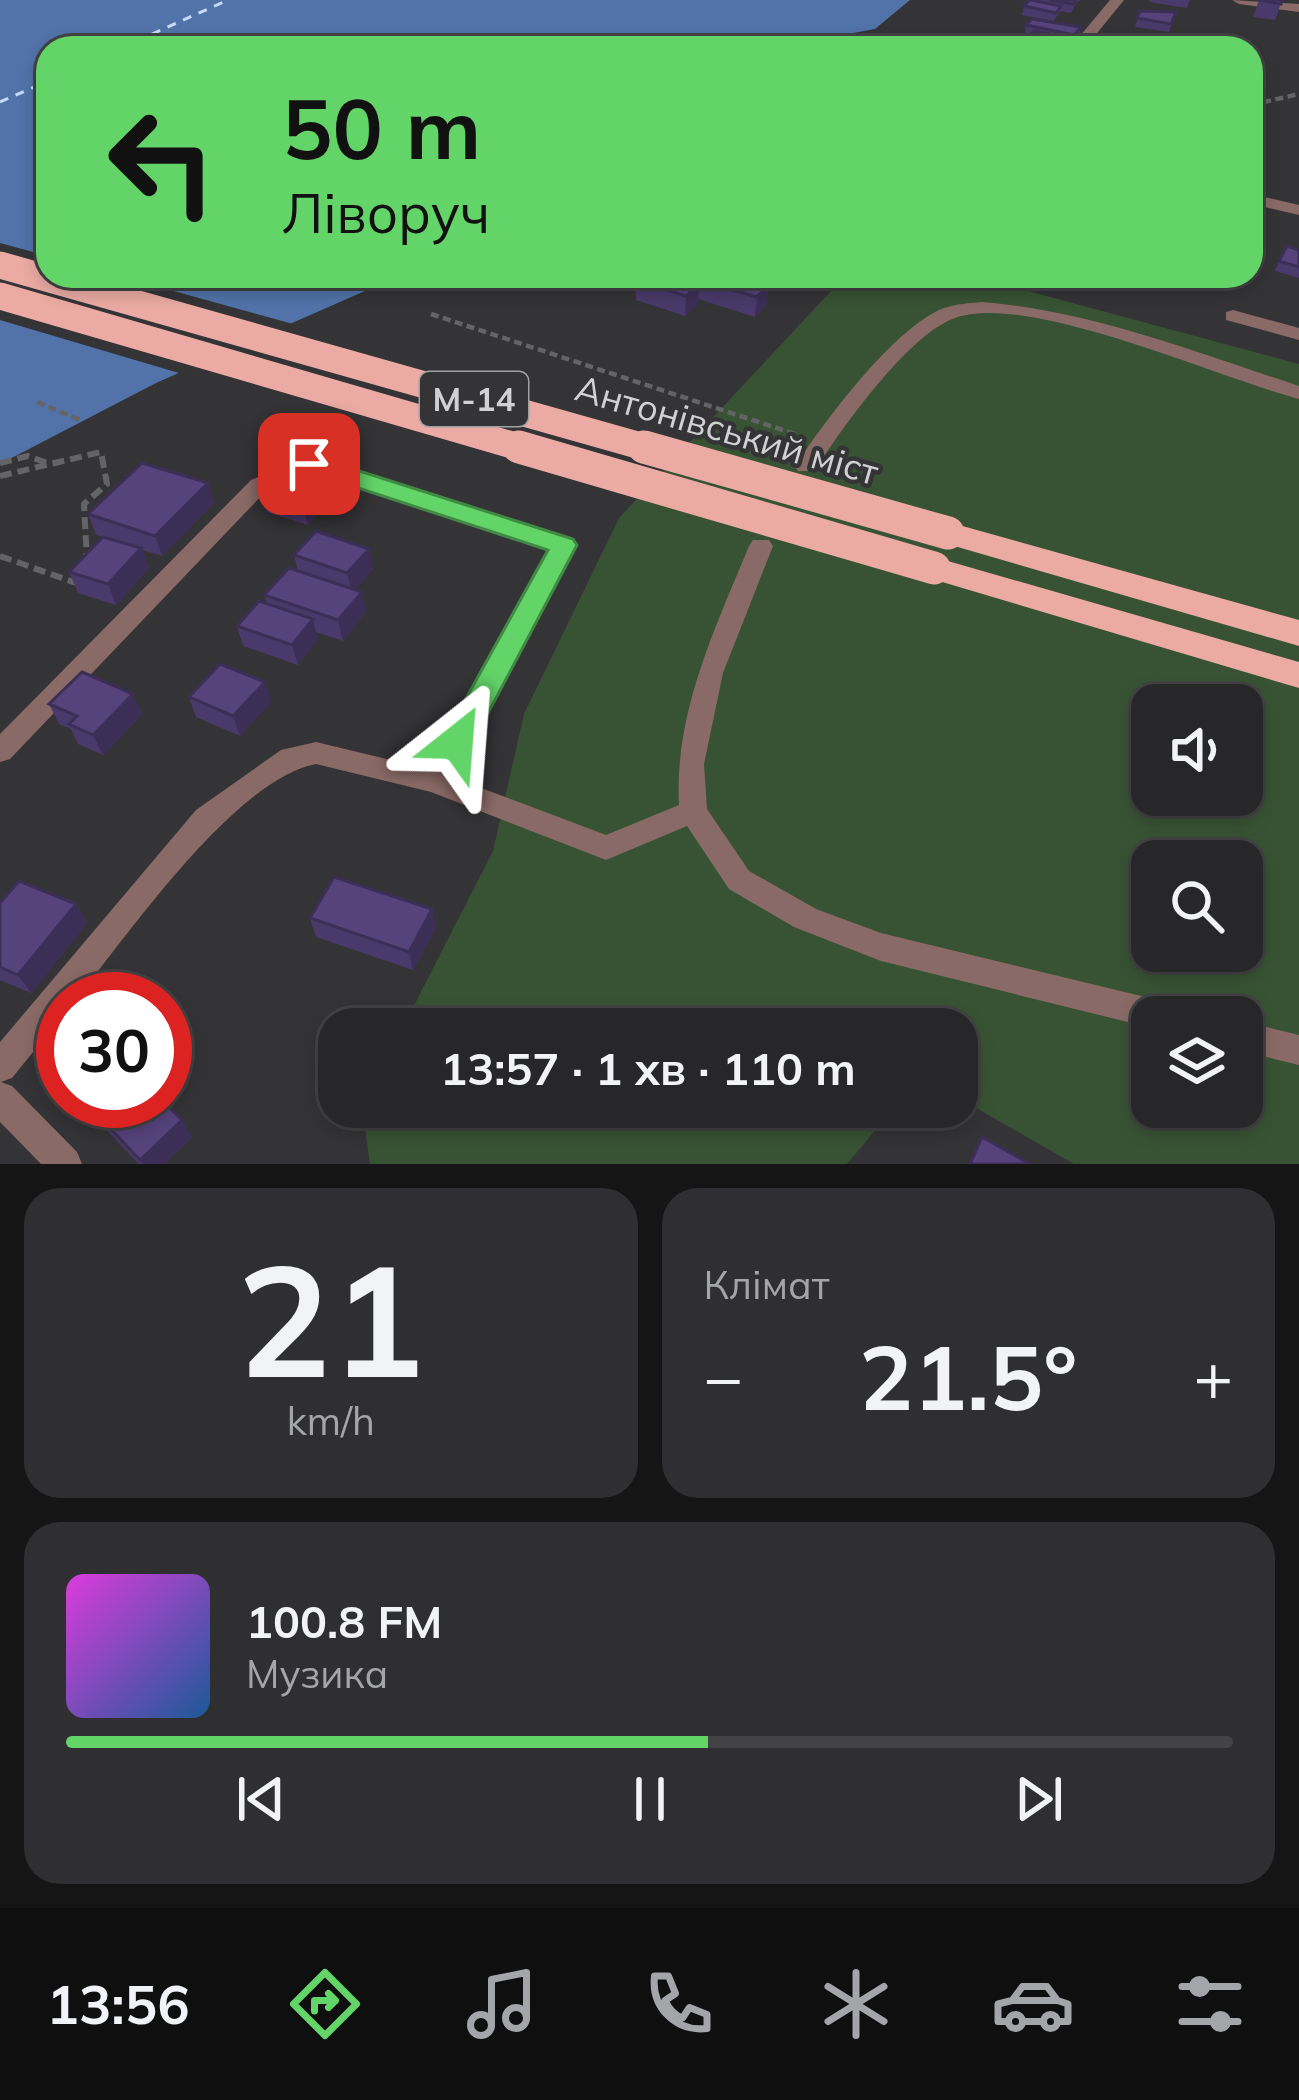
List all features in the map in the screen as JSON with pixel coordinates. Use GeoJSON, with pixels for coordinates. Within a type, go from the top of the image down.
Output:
{"type":"FeatureCollection","features":[{"type":"Feature","properties":{"kind":"highway","name":"Антонівський міст"},"geometry":{"type":"LineString","coordinates":[[0,265],[36,275]]}},
{"type":"Feature","properties":{"kind":"highway","name":"Антонівський міст"},"geometry":{"type":"LineString","coordinates":[[81,288],[1299,633]]}},
{"type":"Feature","properties":{"kind":"highway","name":"Антонівський міст"},"geometry":{"type":"LineString","coordinates":[[0,296],[1299,675]]}},
{"type":"Feature","properties":{"kind":"street"},"geometry":{"type":"LineString","coordinates":[[1087,36],[1117,0]]}},
{"type":"Feature","properties":{"kind":"street"},"geometry":{"type":"LineString","coordinates":[[1239,0],[1299,8]]}},
{"type":"Feature","properties":{"kind":"street"},"geometry":{"type":"LineString","coordinates":[[1263,202],[1299,210]]}},
{"type":"Feature","properties":{"kind":"street"},"geometry":{"type":"LineString","coordinates":[[806,466],[821,442],[914,339],[946,314],[981,304],[1030,310],[1299,393]]}},
{"type":"Feature","properties":{"kind":"street"},"geometry":{"type":"LineString","coordinates":[[1233,316],[1299,334]]}},
{"type":"Feature","properties":{"kind":"street"},"geometry":{"type":"LineString","coordinates":[[0,751],[259,484],[309,464],[563,545],[436,782]]}},
{"type":"Feature","properties":{"kind":"street"},"geometry":{"type":"LineString","coordinates":[[761,547],[710,673],[690,764],[693,812],[739,880],[805,918],[880,946],[1131,1008]]}},
{"type":"Feature","properties":{"kind":"street"},"geometry":{"type":"LineString","coordinates":[[0,1067],[206,818],[291,758],[316,753],[436,782],[606,848],[693,812]]}},
{"type":"Feature","properties":{"kind":"street"},"geometry":{"type":"LineString","coordinates":[[1263,1041],[1299,1050]]}},
{"type":"Feature","properties":{"kind":"street"},"geometry":{"type":"LineString","coordinates":[[0,1098],[65,1164]]}},
{"type":"Feature","properties":{"kind":"path"},"geometry":{"type":"LineString","coordinates":[[1263,102],[1299,94]]}},
{"type":"Feature","properties":{"kind":"path"},"geometry":{"type":"LineString","coordinates":[[431,314],[821,442]]}},
{"type":"Feature","properties":{"kind":"path"},"geometry":{"type":"LineString","coordinates":[[37,402],[80,420]]}},
{"type":"Feature","properties":{"kind":"path"},"geometry":{"type":"LineString","coordinates":[[0,476],[101,452],[107,484],[84,504],[88,577],[81,585],[0,556]]}},
{"type":"Feature","properties":{"kind":"path"},"geometry":{"type":"LineString","coordinates":[[0,463],[28,457],[50,464]]}},
{"type":"Feature","properties":{"kind":"green space"},"geometry":{"type":"Polygon","coordinates":[[[834,288],[1017,288],[1299,364],[1299,1164],[1074,1164],[978,1109],[978,1008],[413,1008],[493,851],[524,714],[619,518],[834,288]]]}},
{"type":"Feature","properties":{"kind":"green space"},"geometry":{"type":"Polygon","coordinates":[[[365,1128],[877,1128],[847,1164],[370,1164],[365,1128]]]}},
{"type":"Feature","properties":{"kind":"water"},"geometry":{"type":"Polygon","coordinates":[[[0,0],[910,0],[875,29],[837,36],[36,36],[36,288],[372,288],[156,383],[0,464],[0,0]]]}},
{"type":"Feature","properties":{"kind":"pier"},"geometry":{"type":"Polygon","coordinates":[[[0,243],[36,253],[36,288],[163,288],[304,327],[189,376],[0,320],[0,243]]]}},
{"type":"Feature","properties":{"kind":"building"},"geometry":{"type":"Polygon","coordinates":[[[1029,0],[1061,6],[1056,13],[1024,6],[1029,0]]]}},
{"type":"Feature","properties":{"kind":"building"},"geometry":{"type":"Polygon","coordinates":[[[1140,11],[1176,12],[1171,24],[1137,18],[1140,11]]]}},
{"type":"Feature","properties":{"kind":"building"},"geometry":{"type":"Polygon","coordinates":[[[1032,19],[1081,27],[1074,35],[1026,25],[1032,19]]]}},
{"type":"Feature","properties":{"kind":"building"},"geometry":{"type":"Polygon","coordinates":[[[1287,246],[1299,250],[1299,267],[1279,261],[1287,246]]]}},
{"type":"Feature","properties":{"kind":"building"},"geometry":{"type":"Polygon","coordinates":[[[660,288],[694,288],[686,296],[660,288]]]}},
{"type":"Feature","properties":{"kind":"building"},"geometry":{"type":"Polygon","coordinates":[[[727,288],[765,288],[757,297],[727,288]]]}},
{"type":"Feature","properties":{"kind":"building"},"geometry":{"type":"Polygon","coordinates":[[[142,463],[208,483],[155,536],[88,514],[142,463]]]}},
{"type":"Feature","properties":{"kind":"building"},"geometry":{"type":"Polygon","coordinates":[[[287,464],[328,476],[303,505],[261,492],[287,464]]]}},
{"type":"Feature","properties":{"kind":"building"},"geometry":{"type":"Polygon","coordinates":[[[316,531],[369,549],[347,573],[294,555],[316,531]]]}},
{"type":"Feature","properties":{"kind":"building"},"geometry":{"type":"Polygon","coordinates":[[[103,537],[141,548],[108,584],[69,572],[103,537]]]}},
{"type":"Feature","properties":{"kind":"building"},"geometry":{"type":"Polygon","coordinates":[[[289,568],[362,592],[338,620],[264,595],[289,568]]]}},
{"type":"Feature","properties":{"kind":"building"},"geometry":{"type":"Polygon","coordinates":[[[259,601],[313,619],[292,645],[237,626],[259,601]]]}},
{"type":"Feature","properties":{"kind":"building"},"geometry":{"type":"Polygon","coordinates":[[[220,664],[265,682],[233,716],[189,697],[220,664]]]}},
{"type":"Feature","properties":{"kind":"building"},"geometry":{"type":"Polygon","coordinates":[[[82,672],[133,694],[93,735],[69,724],[77,716],[49,704],[82,672]]]}},
{"type":"Feature","properties":{"kind":"building"},"geometry":{"type":"Polygon","coordinates":[[[334,877],[432,909],[409,952],[310,918],[334,877]]]}},
{"type":"Feature","properties":{"kind":"building"},"geometry":{"type":"Polygon","coordinates":[[[19,881],[76,904],[18,975],[0,967],[0,903],[19,881]]]}},
{"type":"Feature","properties":{"kind":"building"},"geometry":{"type":"Polygon","coordinates":[[[110,1128],[174,1128],[140,1160],[110,1128]]]}},
{"type":"Feature","properties":{"kind":"building"},"geometry":{"type":"Polygon","coordinates":[[[982,1137],[1030,1164],[970,1164],[982,1137]]]}},
{"type":"Feature","properties":{"kind":"ferry route"},"geometry":{"type":"LineString","coordinates":[[148,36],[228,0]]}},
{"type":"Feature","properties":{"kind":"ferry route"},"geometry":{"type":"LineString","coordinates":[[0,102],[36,86]]}},
{"type":"Feature","properties":{"kind":"route"},"geometry":{"type":"LineString","coordinates":[[309,464],[563,545],[457,742]]}}]}
